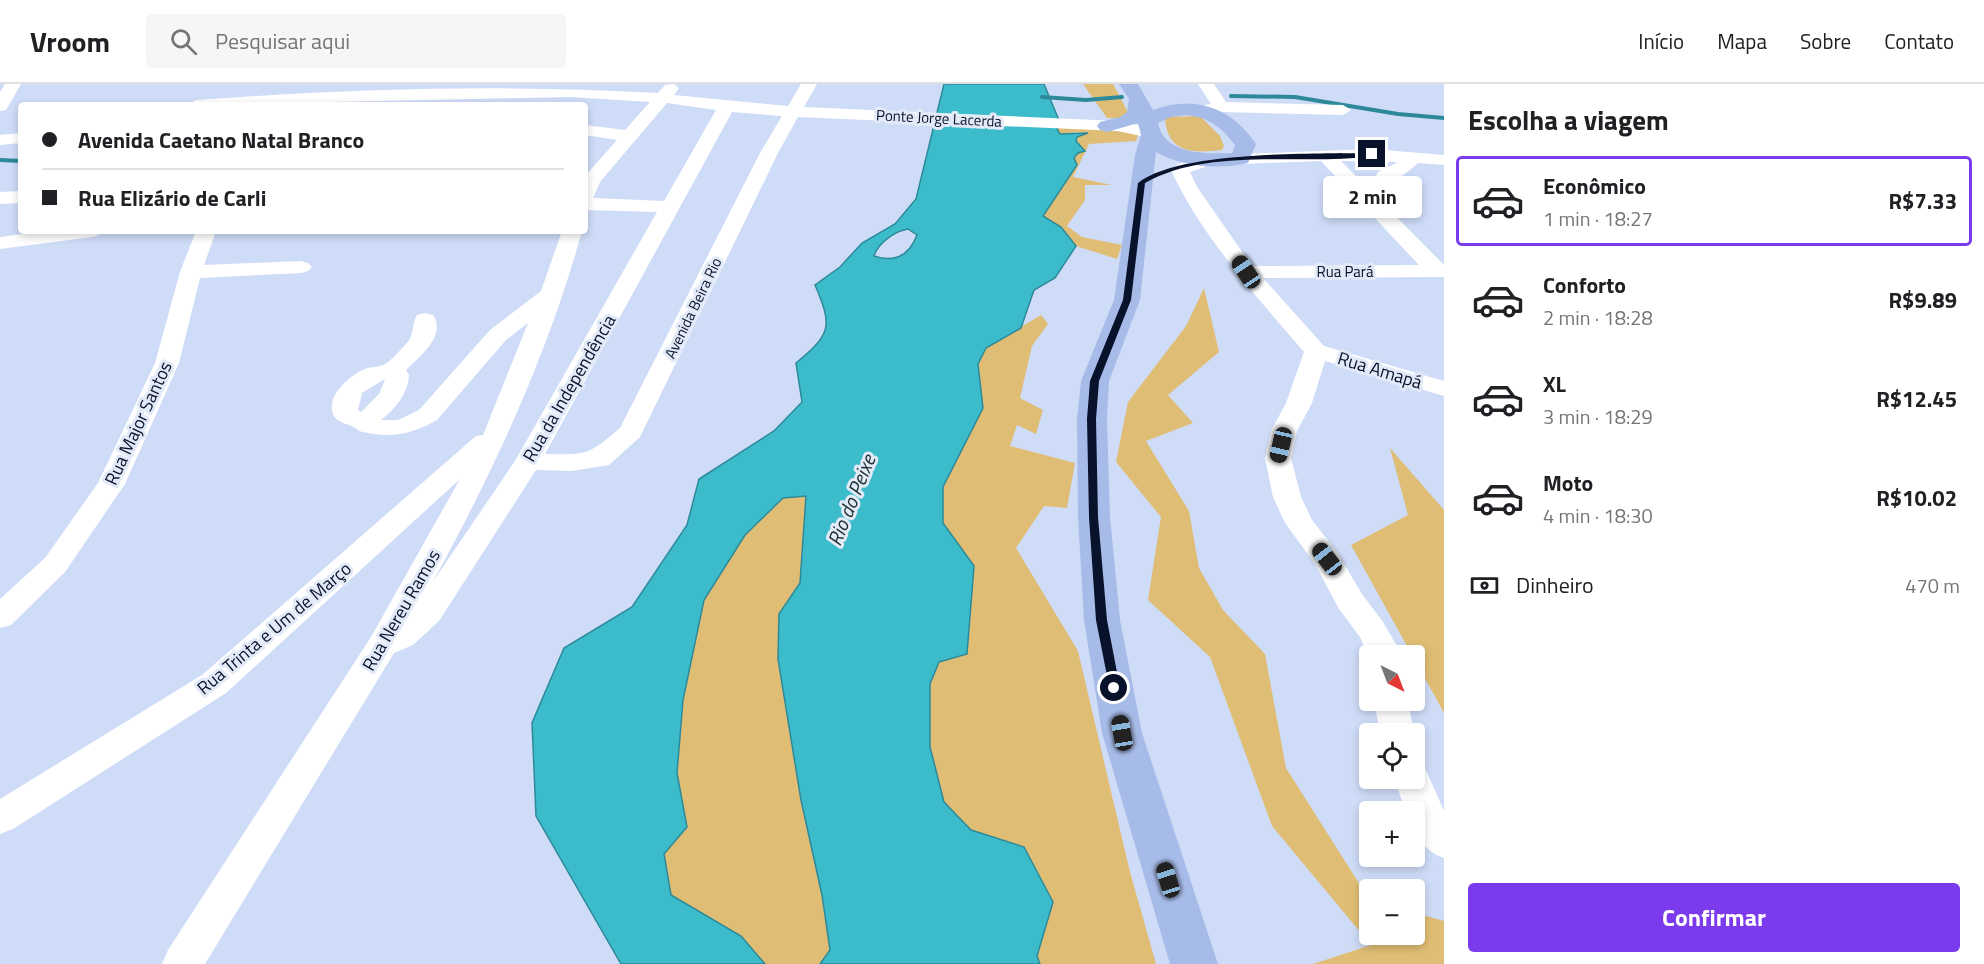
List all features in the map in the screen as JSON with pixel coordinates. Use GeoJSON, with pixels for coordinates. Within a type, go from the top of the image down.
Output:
{"type":"FeatureCollection","features":[{"type":"Feature","properties":{"kind":"main road"},"geometry":{"type":"LineString","coordinates":[[1133,91],[1171,110],[1198,111],[1224,121],[1244,152],[1161,172],[1142,183]]}},
{"type":"Feature","properties":{"kind":"main road"},"geometry":{"type":"LineString","coordinates":[[1110,126],[1127,121],[1137,114],[1133,91]]}},
{"type":"Feature","properties":{"kind":"main road"},"geometry":{"type":"LineString","coordinates":[[1133,91],[1150,130],[1163,147],[1209,162]]}},
{"type":"Feature","properties":{"kind":"main road"},"geometry":{"type":"LineString","coordinates":[[1171,110],[1150,130],[1127,300],[1095,381],[1092,419],[1094,517],[1101,620],[1122,733],[1194,964]]}},
{"type":"Feature","properties":{"kind":"street"},"geometry":{"type":"LineString","coordinates":[[4,114],[13,84]]}},
{"type":"Feature","properties":{"kind":"street"},"geometry":{"type":"LineString","coordinates":[[588,188],[591,181],[628,136],[674,84]]}},
{"type":"Feature","properties":{"kind":"street"},"geometry":{"type":"LineString","coordinates":[[688,102],[698,84]]}},
{"type":"Feature","properties":{"kind":"street","name":"Avenida Beira Rio"},"geometry":{"type":"LineString","coordinates":[[528,461],[572,463],[600,459],[631,432],[769,153],[809,84]]}},
{"type":"Feature","properties":{"kind":"street"},"geometry":{"type":"LineString","coordinates":[[1206,84],[1219,102],[1219,107]]}},
{"type":"Feature","properties":{"kind":"street","name":"Ponte Jorge Lacerda"},"geometry":{"type":"LineString","coordinates":[[230,102],[446,88],[572,88],[760,110],[1110,126],[1150,130]]}},
{"type":"Feature","properties":{"kind":"street","name":"Rua da Independência"},"geometry":{"type":"LineString","coordinates":[[382,645],[402,637],[428,613],[528,461],[726,107]]}},
{"type":"Feature","properties":{"kind":"street"},"geometry":{"type":"LineString","coordinates":[[1198,111],[1212,111],[1219,107],[1343,110]]}},
{"type":"Feature","properties":{"kind":"street"},"geometry":{"type":"LineString","coordinates":[[588,130],[628,136]]}},
{"type":"Feature","properties":{"kind":"street"},"geometry":{"type":"LineString","coordinates":[[0,140],[18,138]]}},
{"type":"Feature","properties":{"kind":"street"},"geometry":{"type":"LineString","coordinates":[[1244,152],[1270,158],[1414,156],[1444,160]]}},
{"type":"Feature","properties":{"kind":"street"},"geometry":{"type":"LineString","coordinates":[[1326,156],[1440,271]]}},
{"type":"Feature","properties":{"kind":"street"},"geometry":{"type":"LineString","coordinates":[[1385,176],[1399,170],[1414,156]]}},
{"type":"Feature","properties":{"kind":"street"},"geometry":{"type":"LineString","coordinates":[[1209,162],[1180,170],[1182,176],[1246,272],[1316,351],[1299,403],[1284,431],[1278,458],[1287,497],[1299,523],[1327,559],[1350,601],[1380,645]]}},
{"type":"Feature","properties":{"kind":"street"},"geometry":{"type":"LineString","coordinates":[[0,198],[18,197]]}},
{"type":"Feature","properties":{"kind":"street"},"geometry":{"type":"LineString","coordinates":[[588,204],[672,207]]}},
{"type":"Feature","properties":{"kind":"street"},"geometry":{"type":"LineString","coordinates":[[0,243],[69,234]]}},
{"type":"Feature","properties":{"kind":"street","name":"Rua Major Santos"},"geometry":{"type":"LineString","coordinates":[[0,617],[55,565],[111,484],[167,363],[191,272],[205,234]]}},
{"type":"Feature","properties":{"kind":"street","name":"Rua Nereu Ramos"},"geometry":{"type":"LineString","coordinates":[[182,964],[382,645],[458,512],[498,430],[571,234]]}},
{"type":"Feature","properties":{"kind":"street"},"geometry":{"type":"LineString","coordinates":[[191,272],[301,267]]}},
{"type":"Feature","properties":{"kind":"street","name":"Rua Pará"},"geometry":{"type":"LineString","coordinates":[[1246,272],[1440,271]]}},
{"type":"Feature","properties":{"kind":"street"},"geometry":{"type":"LineString","coordinates":[[425,320],[427,327],[418,346],[392,371],[373,373],[357,385],[344,407],[345,413],[365,421],[368,426],[381,429],[396,429],[413,424],[428,415],[498,335],[550,295]]}},
{"type":"Feature","properties":{"kind":"street","name":"Rua Amapá"},"geometry":{"type":"LineString","coordinates":[[1316,351],[1444,389]]}},
{"type":"Feature","properties":{"kind":"street"},"geometry":{"type":"LineString","coordinates":[[365,421],[390,397],[397,380],[397,375],[392,371]]}},
{"type":"Feature","properties":{"kind":"street","name":"Rua Trinta e Um de Março"},"geometry":{"type":"LineString","coordinates":[[0,818],[214,684],[498,430]]}},
{"type":"Feature","properties":{"kind":"street"},"geometry":{"type":"LineString","coordinates":[[1416,789],[1425,813],[1444,842]]}},
{"type":"Feature","properties":{"kind":"shaded area"},"geometry":{"type":"Polygon","coordinates":[[[1083,84],[1113,84],[1128,112],[1121,118],[1107,118],[1083,84]]]}},
{"type":"Feature","properties":{"kind":"shaded area"},"geometry":{"type":"Polygon","coordinates":[[[1200,116],[1220,136],[1224,146],[1222,150],[1191,151],[1176,144],[1170,137],[1165,117],[1200,116]]]}},
{"type":"Feature","properties":{"kind":"shaded area"},"geometry":{"type":"Polygon","coordinates":[[[1059,127],[1139,133],[1136,141],[1089,144],[1073,177],[1112,185],[1085,185],[1085,200],[1067,226],[1082,237],[1122,245],[1117,259],[1076,246],[1061,227],[1042,216],[1077,165],[1073,158],[1078,153],[1077,137],[1086,133],[1061,134],[1056,129],[1059,127]]]}},
{"type":"Feature","properties":{"kind":"shaded area"},"geometry":{"type":"Polygon","coordinates":[[[1204,288],[1219,352],[1168,395],[1193,423],[1146,441],[1189,511],[1199,568],[1223,610],[1265,654],[1286,768],[1359,883],[1359,931],[1272,826],[1210,657],[1148,600],[1161,517],[1116,462],[1128,402],[1186,326],[1204,288]]]}},
{"type":"Feature","properties":{"kind":"shaded area"},"geometry":{"type":"Polygon","coordinates":[[[1041,315],[1048,324],[1032,346],[1020,398],[1043,410],[1036,434],[1017,425],[1010,446],[1075,463],[1067,508],[1044,506],[1016,548],[1078,651],[1130,872],[1156,964],[1040,964],[1037,956],[1053,902],[1024,847],[971,830],[944,802],[930,747],[930,684],[974,566],[943,523],[943,487],[983,408],[978,364],[986,348],[1041,315]]]}},
{"type":"Feature","properties":{"kind":"shaded area"},"geometry":{"type":"Polygon","coordinates":[[[1390,448],[1444,510],[1444,713],[1425,678],[1425,645],[1406,645],[1351,545],[1408,515],[1390,448]]]}},
{"type":"Feature","properties":{"kind":"shaded area"},"geometry":{"type":"Polygon","coordinates":[[[806,496],[800,583],[779,614],[830,950],[820,964],[765,964],[741,936],[671,895],[664,854],[687,827],[677,773],[683,700],[704,600],[745,535],[783,498],[806,496]]]}},
{"type":"Feature","properties":{"kind":"shaded area"},"geometry":{"type":"Polygon","coordinates":[[[1425,916],[1444,921],[1444,964],[1313,964],[1371,945],[1425,945],[1425,916]]]}},
{"type":"Feature","properties":{"kind":"water","name":"Rio do Peixe"},"geometry":{"type":"Polygon","coordinates":[[[944,84],[1044,84],[1061,125],[1057,129],[1060,134],[1088,133],[1077,137],[1076,141],[1085,151],[1078,153],[1074,158],[1077,165],[1043,216],[1061,227],[1076,246],[1055,278],[1034,290],[1021,328],[986,348],[978,364],[983,408],[943,487],[943,523],[974,566],[967,654],[939,662],[930,684],[930,747],[944,802],[971,830],[1024,847],[1053,902],[1037,956],[1040,964],[820,964],[830,950],[822,895],[801,800],[778,659],[779,614],[800,583],[806,496],[783,498],[745,535],[704,600],[683,700],[677,773],[687,827],[664,854],[671,895],[741,936],[765,964],[621,964],[536,816],[532,723],[564,648],[632,607],[687,525],[699,479],[774,431],[802,402],[796,363],[822,337],[826,320],[815,285],[840,267],[862,243],[895,224],[916,199],[944,84]],[[908,229],[898,232],[883,242],[874,256],[888,259],[900,256],[910,248],[917,235],[908,229]]]}},
{"type":"Feature","properties":{"kind":"waterway"},"geometry":{"type":"LineString","coordinates":[[1231,96],[1295,97],[1398,114],[1444,118]]}},
{"type":"Feature","properties":{"kind":"waterway"},"geometry":{"type":"LineString","coordinates":[[1042,97],[1086,100],[1122,97]]}},
{"type":"Feature","properties":{"kind":"waterway"},"geometry":{"type":"LineString","coordinates":[[0,160],[18,161]]}},
{"type":"Feature","properties":{"kind":"route"},"geometry":{"type":"LineString","coordinates":[[1114,688],[1101,620],[1094,517],[1092,419],[1095,381],[1127,300],[1142,183],[1161,172],[1200,163],[1241,159],[1372,154]]}}]}
